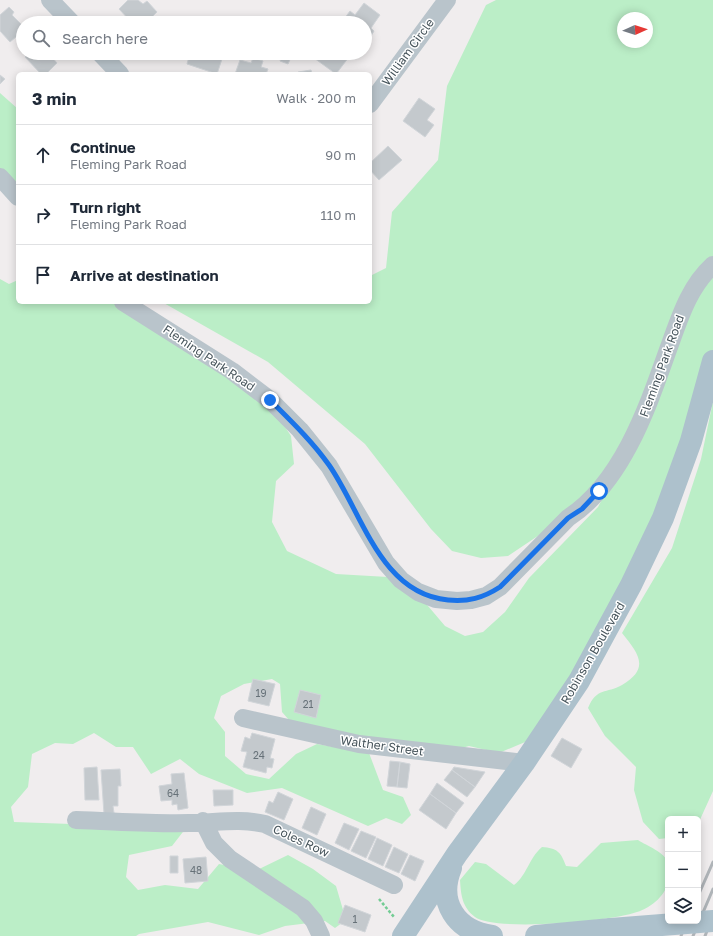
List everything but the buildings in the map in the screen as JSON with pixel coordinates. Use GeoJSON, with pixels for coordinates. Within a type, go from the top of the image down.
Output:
{"type":"FeatureCollection","features":[{"type":"Feature","properties":{"kind":"main road","name":"Robinson Boulevard"},"geometry":{"type":"LineString","coordinates":[[403,936],[457,854],[524,764],[579,681],[631,585],[663,518],[691,441],[713,361]]}},
{"type":"Feature","properties":{"kind":"main road"},"geometry":{"type":"LineString","coordinates":[[457,854],[447,877],[446,889],[453,914],[466,928],[492,936]]}},
{"type":"Feature","properties":{"kind":"main road"},"geometry":{"type":"LineString","coordinates":[[536,936],[713,921]]}},
{"type":"Feature","properties":{"kind":"street"},"geometry":{"type":"LineString","coordinates":[[50,0],[65,16]]}},
{"type":"Feature","properties":{"kind":"street","name":"William Circle"},"geometry":{"type":"LineString","coordinates":[[372,101],[447,0]]}},
{"type":"Feature","properties":{"kind":"street"},"geometry":{"type":"LineString","coordinates":[[107,60],[118,72]]}},
{"type":"Feature","properties":{"kind":"street"},"geometry":{"type":"LineString","coordinates":[[0,177],[16,195]]}},
{"type":"Feature","properties":{"kind":"street","name":"Fleming Park Road"},"geometry":{"type":"LineString","coordinates":[[126,304],[232,371],[270,400],[300,430],[329,466],[386,563],[401,580],[418,592],[436,599],[471,600],[486,596],[500,587],[568,518],[582,509],[599,491],[619,461],[645,416],[681,314],[692,289],[703,274],[713,265]]}},
{"type":"Feature","properties":{"kind":"street","name":"Walther Street"},"geometry":{"type":"LineString","coordinates":[[243,718],[359,744],[524,764]]}},
{"type":"Feature","properties":{"kind":"street","name":"Coles Row"},"geometry":{"type":"LineString","coordinates":[[76,820],[190,823],[203,821],[249,820],[264,824],[394,885]]}},
{"type":"Feature","properties":{"kind":"street"},"geometry":{"type":"LineString","coordinates":[[203,821],[214,843],[230,859],[303,908],[314,921],[321,936]]}},
{"type":"Feature","properties":{"kind":"green space"},"geometry":{"type":"Polygon","coordinates":[[[496,0],[713,0],[713,263],[643,416],[581,507],[508,556],[481,558],[452,551],[431,529],[365,444],[268,362],[166,304],[372,304],[372,275],[386,268],[392,212],[438,160],[447,86],[486,5],[496,0]]]}},
{"type":"Feature","properties":{"kind":"green space"},"geometry":{"type":"Polygon","coordinates":[[[0,93],[16,107],[16,188],[0,171],[0,93]]]}},
{"type":"Feature","properties":{"kind":"green space"},"geometry":{"type":"Polygon","coordinates":[[[713,267],[713,354],[662,517],[537,737],[499,753],[469,746],[448,752],[296,728],[282,712],[280,684],[272,679],[244,684],[221,696],[214,718],[225,732],[225,756],[246,774],[269,779],[296,754],[317,744],[369,753],[383,790],[403,797],[411,815],[402,824],[386,818],[368,826],[282,788],[247,793],[199,774],[180,759],[151,774],[133,747],[116,747],[94,733],[73,744],[55,743],[32,754],[28,787],[11,807],[14,822],[186,828],[172,846],[129,855],[126,877],[138,890],[165,885],[198,889],[219,864],[255,871],[288,855],[313,869],[336,886],[346,920],[335,928],[325,921],[285,926],[259,935],[208,922],[139,934],[136,936],[0,936],[0,279],[9,284],[16,281],[16,304],[122,304],[270,404],[291,436],[294,464],[276,481],[272,522],[287,551],[336,574],[388,577],[417,593],[445,626],[465,636],[483,632],[505,612],[529,578],[598,507],[646,417],[693,290],[713,267]]]}},
{"type":"Feature","properties":{"kind":"green space"},"geometry":{"type":"Polygon","coordinates":[[[713,401],[713,791],[701,817],[701,816],[665,816],[665,838],[659,839],[643,822],[634,790],[636,767],[605,736],[588,708],[591,701],[598,694],[622,685],[631,679],[636,673],[639,666],[637,654],[622,633],[672,548],[701,459],[713,401]]]}},
{"type":"Feature","properties":{"kind":"green space"},"geometry":{"type":"Polygon","coordinates":[[[638,840],[665,858],[665,890],[658,900],[642,910],[624,915],[604,919],[554,924],[505,924],[487,921],[475,917],[465,905],[460,880],[475,862],[486,864],[514,885],[519,881],[534,856],[542,847],[551,848],[558,852],[566,866],[577,867],[601,843],[638,840]]]}},
{"type":"Feature","properties":{"kind":"railway"},"geometry":{"type":"LineString","coordinates":[[701,889],[713,862]]}},
{"type":"Feature","properties":{"kind":"railway"},"geometry":{"type":"LineString","coordinates":[[693,936],[713,889]]}},
{"type":"Feature","properties":{"kind":"railway"},"geometry":{"type":"LineString","coordinates":[[705,936],[713,916]]}},
{"type":"Feature","properties":{"kind":"railway"},"geometry":{"type":"LineString","coordinates":[[681,936],[686,924]]}},
{"type":"Feature","properties":{"kind":"route"},"geometry":{"type":"LineString","coordinates":[[270,400],[300,430],[329,466],[386,563],[401,580],[418,592],[436,599],[457,601],[471,600],[486,596],[500,587],[568,518],[582,509],[599,491]]}}]}
